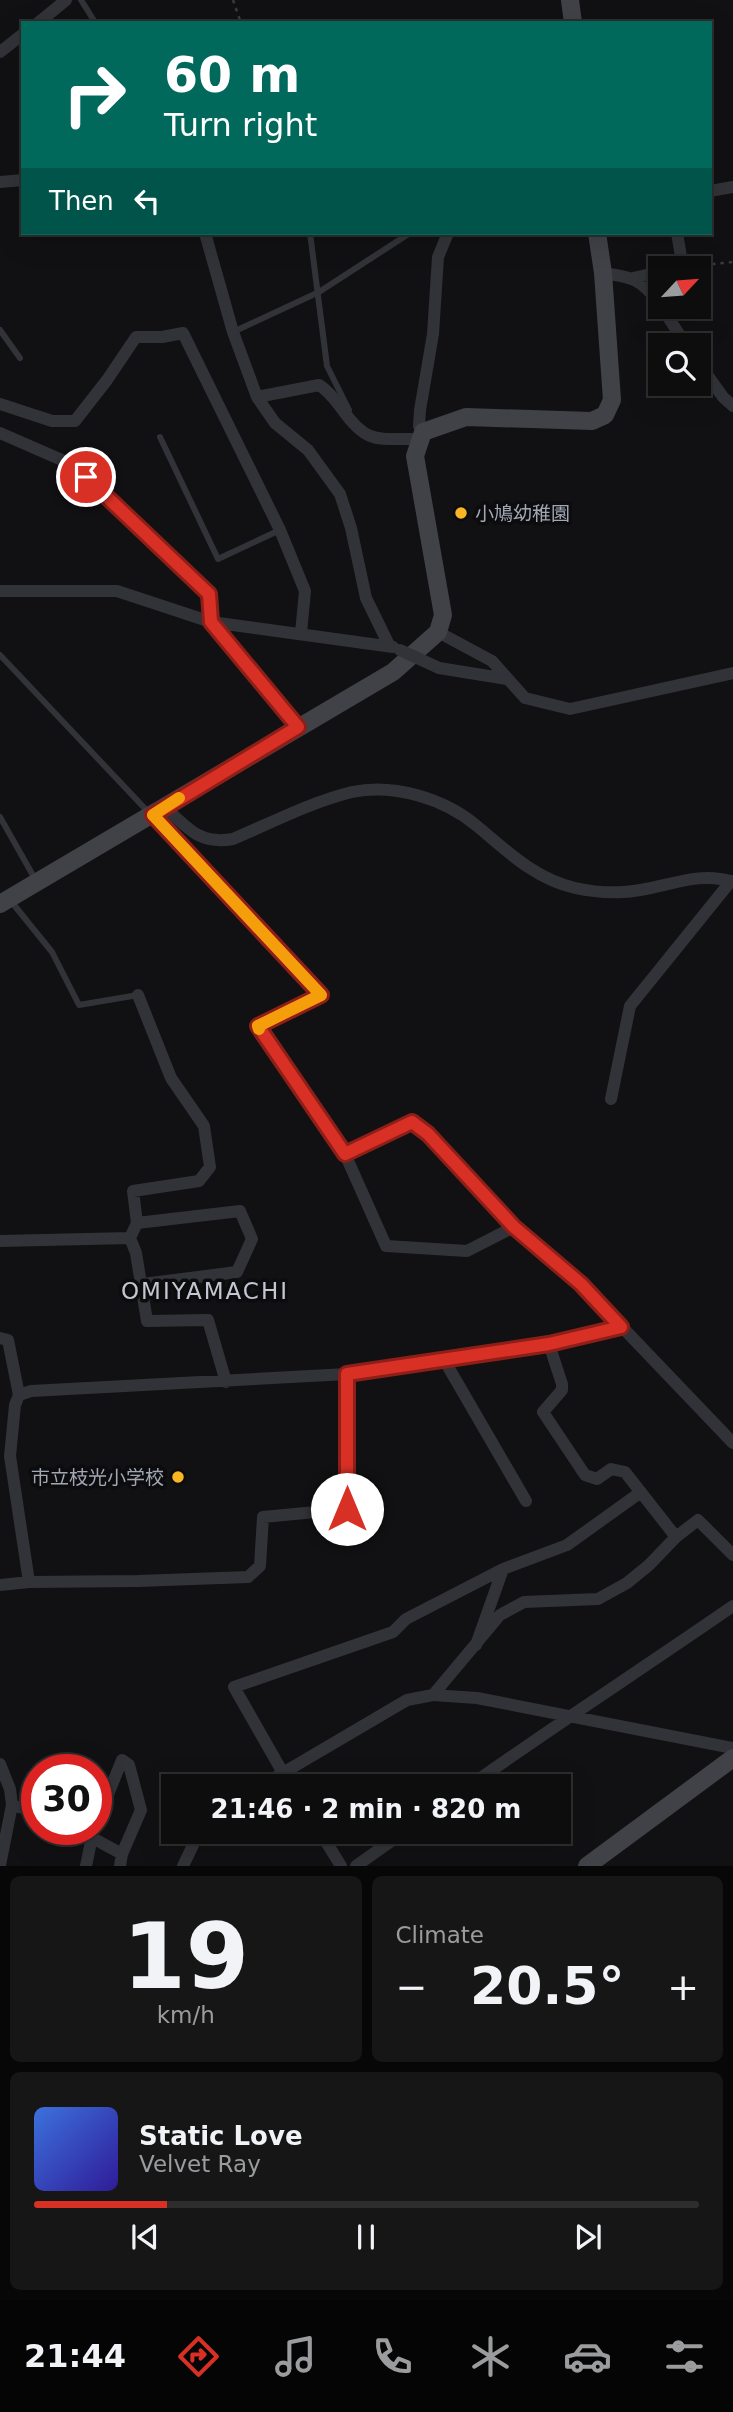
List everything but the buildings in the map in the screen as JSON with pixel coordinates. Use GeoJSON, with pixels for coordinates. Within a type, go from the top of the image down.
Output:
{"type":"FeatureCollection","features":[{"type":"Feature","properties":{"kind":"street"},"geometry":{"type":"LineString","coordinates":[[40,21],[66,0]]}},
{"type":"Feature","properties":{"kind":"street"},"geometry":{"type":"LineString","coordinates":[[570,0],[573,21]]}},
{"type":"Feature","properties":{"kind":"street"},"geometry":{"type":"LineString","coordinates":[[0,52],[21,36]]}},
{"type":"Feature","properties":{"kind":"street"},"geometry":{"type":"LineString","coordinates":[[0,182],[21,180]]}},
{"type":"Feature","properties":{"kind":"street"},"geometry":{"type":"LineString","coordinates":[[712,191],[733,187]]}},
{"type":"Feature","properties":{"kind":"street"},"geometry":{"type":"LineString","coordinates":[[206,235],[233,332],[257,397],[275,424],[308,450],[340,494],[351,528],[366,598],[394,648]]}},
{"type":"Feature","properties":{"kind":"street"},"geometry":{"type":"LineString","coordinates":[[3,899],[159,811],[393,672],[438,632],[443,615],[415,456],[421,436],[420,410],[433,334],[438,257],[447,235]]}},
{"type":"Feature","properties":{"kind":"street"},"geometry":{"type":"LineString","coordinates":[[257,397],[319,385],[327,390],[357,430],[372,438],[421,436],[466,417],[592,421],[605,415],[612,400],[603,273],[597,235]]}},
{"type":"Feature","properties":{"kind":"street"},"geometry":{"type":"LineString","coordinates":[[677,235],[682,256]]}},
{"type":"Feature","properties":{"kind":"street"},"geometry":{"type":"LineString","coordinates":[[603,273],[633,278],[648,275]]}},
{"type":"Feature","properties":{"kind":"street"},"geometry":{"type":"LineString","coordinates":[[633,278],[648,291]]}},
{"type":"Feature","properties":{"kind":"street"},"geometry":{"type":"LineString","coordinates":[[0,404],[52,421],[75,421],[136,337],[162,337],[183,333],[279,530],[305,591],[301,633]]}},
{"type":"Feature","properties":{"kind":"street"},"geometry":{"type":"LineString","coordinates":[[711,380],[733,406]]}},
{"type":"Feature","properties":{"kind":"street"},"geometry":{"type":"LineString","coordinates":[[0,433],[71,464],[209,594],[211,622],[298,727]]}},
{"type":"Feature","properties":{"kind":"street"},"geometry":{"type":"LineString","coordinates":[[0,592],[117,591],[211,622],[394,648],[439,668],[507,679]]}},
{"type":"Feature","properties":{"kind":"street"},"geometry":{"type":"LineString","coordinates":[[438,632],[492,661],[525,698],[570,709],[733,673]]}},
{"type":"Feature","properties":{"kind":"street"},"geometry":{"type":"LineString","coordinates":[[159,811],[203,839],[217,842],[233,839],[324,801],[354,792],[404,792],[437,802],[467,817],[525,867],[545,878],[576,888],[624,892],[708,877],[732,882],[630,1006],[611,1099]]}},
{"type":"Feature","properties":{"kind":"street"},"geometry":{"type":"LineString","coordinates":[[138,995],[171,1078],[204,1126],[210,1167],[199,1181],[133,1191],[137,1223],[130,1238],[143,1284],[147,1321],[208,1320],[226,1382]]}},
{"type":"Feature","properties":{"kind":"street"},"geometry":{"type":"LineString","coordinates":[[321,995],[258,1026],[345,1154],[386,1246],[467,1251],[514,1227]]}},
{"type":"Feature","properties":{"kind":"street"},"geometry":{"type":"LineString","coordinates":[[345,1154],[412,1122],[428,1134],[514,1227],[581,1284],[733,1443]]}},
{"type":"Feature","properties":{"kind":"street"},"geometry":{"type":"LineString","coordinates":[[137,1223],[240,1211],[253,1238],[237,1272],[143,1284]]}},
{"type":"Feature","properties":{"kind":"street"},"geometry":{"type":"LineString","coordinates":[[0,1241],[130,1238]]}},
{"type":"Feature","properties":{"kind":"street"},"geometry":{"type":"LineString","coordinates":[[19,1395],[31,1391],[347,1374],[549,1344],[621,1327]]}},
{"type":"Feature","properties":{"kind":"street"},"geometry":{"type":"LineString","coordinates":[[0,1338],[8,1340],[19,1395],[5,1456],[29,1582]]}},
{"type":"Feature","properties":{"kind":"street"},"geometry":{"type":"LineString","coordinates":[[549,1344],[562,1390],[543,1412],[585,1475],[597,1479],[611,1469],[625,1472],[676,1537]]}},
{"type":"Feature","properties":{"kind":"street"},"geometry":{"type":"LineString","coordinates":[[443,1358],[526,1501]]}},
{"type":"Feature","properties":{"kind":"street"},"geometry":{"type":"LineString","coordinates":[[0,1585],[248,1577],[260,1566],[263,1517],[347,1509],[347,1374]]}},
{"type":"Feature","properties":{"kind":"street"},"geometry":{"type":"LineString","coordinates":[[282,1772],[234,1687],[393,1632],[406,1619],[503,1569],[567,1545],[641,1492]]}},
{"type":"Feature","properties":{"kind":"street"},"geometry":{"type":"LineString","coordinates":[[433,1695],[500,1615],[524,1602],[598,1599],[634,1577],[698,1520],[733,1555]]}},
{"type":"Feature","properties":{"kind":"street"},"geometry":{"type":"LineString","coordinates":[[476,1645],[503,1569]]}},
{"type":"Feature","properties":{"kind":"street"},"geometry":{"type":"LineString","coordinates":[[486,1774],[567,1716],[601,1697],[733,1606]]}},
{"type":"Feature","properties":{"kind":"street"},"geometry":{"type":"LineString","coordinates":[[279,1774],[407,1700],[433,1695],[477,1698],[733,1748]]}},
{"type":"Feature","properties":{"kind":"street"},"geometry":{"type":"LineString","coordinates":[[587,1866],[733,1758]]}},
{"type":"Feature","properties":{"kind":"street"},"geometry":{"type":"LineString","coordinates":[[105,1845],[121,1860],[141,1810],[129,1765],[122,1760],[112,1785]]}},
{"type":"Feature","properties":{"kind":"street"},"geometry":{"type":"LineString","coordinates":[[0,1764],[10,1789],[12,1805],[0,1865]]}},
{"type":"Feature","properties":{"kind":"street"},"geometry":{"type":"LineString","coordinates":[[12,1805],[21,1808]]}},
{"type":"Feature","properties":{"kind":"street"},"geometry":{"type":"LineString","coordinates":[[183,1866],[194,1844]]}},
{"type":"Feature","properties":{"kind":"street"},"geometry":{"type":"LineString","coordinates":[[327,1844],[341,1866]]}},
{"type":"Feature","properties":{"kind":"street"},"geometry":{"type":"LineString","coordinates":[[356,1866],[387,1844]]}},
{"type":"Feature","properties":{"kind":"street"},"geometry":{"type":"LineString","coordinates":[[86,1866],[90,1845]]}},
{"type":"Feature","properties":{"kind":"lane"},"geometry":{"type":"LineString","coordinates":[[81,0],[93,19]]}},
{"type":"Feature","properties":{"kind":"lane"},"geometry":{"type":"LineString","coordinates":[[310,235],[327,366],[362,432]]}},
{"type":"Feature","properties":{"kind":"lane"},"geometry":{"type":"LineString","coordinates":[[233,332],[319,292],[407,235]]}},
{"type":"Feature","properties":{"kind":"lane"},"geometry":{"type":"LineString","coordinates":[[0,330],[20,358]]}},
{"type":"Feature","properties":{"kind":"lane"},"geometry":{"type":"LineString","coordinates":[[160,437],[218,559],[279,530]]}},
{"type":"Feature","properties":{"kind":"lane"},"geometry":{"type":"LineString","coordinates":[[0,655],[159,811],[321,995]]}},
{"type":"Feature","properties":{"kind":"lane"},"geometry":{"type":"LineString","coordinates":[[0,817],[37,882]]}},
{"type":"Feature","properties":{"kind":"lane"},"geometry":{"type":"LineString","coordinates":[[3,899],[52,952],[79,1005],[138,995]]}},
{"type":"Feature","properties":{"kind":"path"},"geometry":{"type":"LineString","coordinates":[[233,0],[241,21]]}},
{"type":"Feature","properties":{"kind":"path"},"geometry":{"type":"LineString","coordinates":[[711,265],[733,262]]}},
{"type":"Feature","properties":{"kind":"slow traffic"},"geometry":{"type":"LineString","coordinates":[[179,798],[153,815],[321,995],[258,1026],[259,1029]]}},
{"type":"Feature","properties":{"kind":"place","name":"小鳩幼稚園"},"geometry":{"type":"Point","coordinates":[461,513]}},
{"type":"Feature","properties":{"kind":"place","name":"市立枝光小学校"},"geometry":{"type":"Point","coordinates":[178,1477]}},
{"type":"Feature","properties":{"kind":"district","name":"OMIYAMACHI"},"geometry":{"type":"Point","coordinates":[205,1291]}},
{"type":"Feature","properties":{"kind":"route"},"geometry":{"type":"LineString","coordinates":[[86,477],[209,594],[211,622],[298,727],[153,815],[321,995],[258,1026],[345,1154],[412,1122],[428,1134],[514,1227],[581,1284],[621,1327],[549,1344],[347,1374],[347,1509]]}}]}
